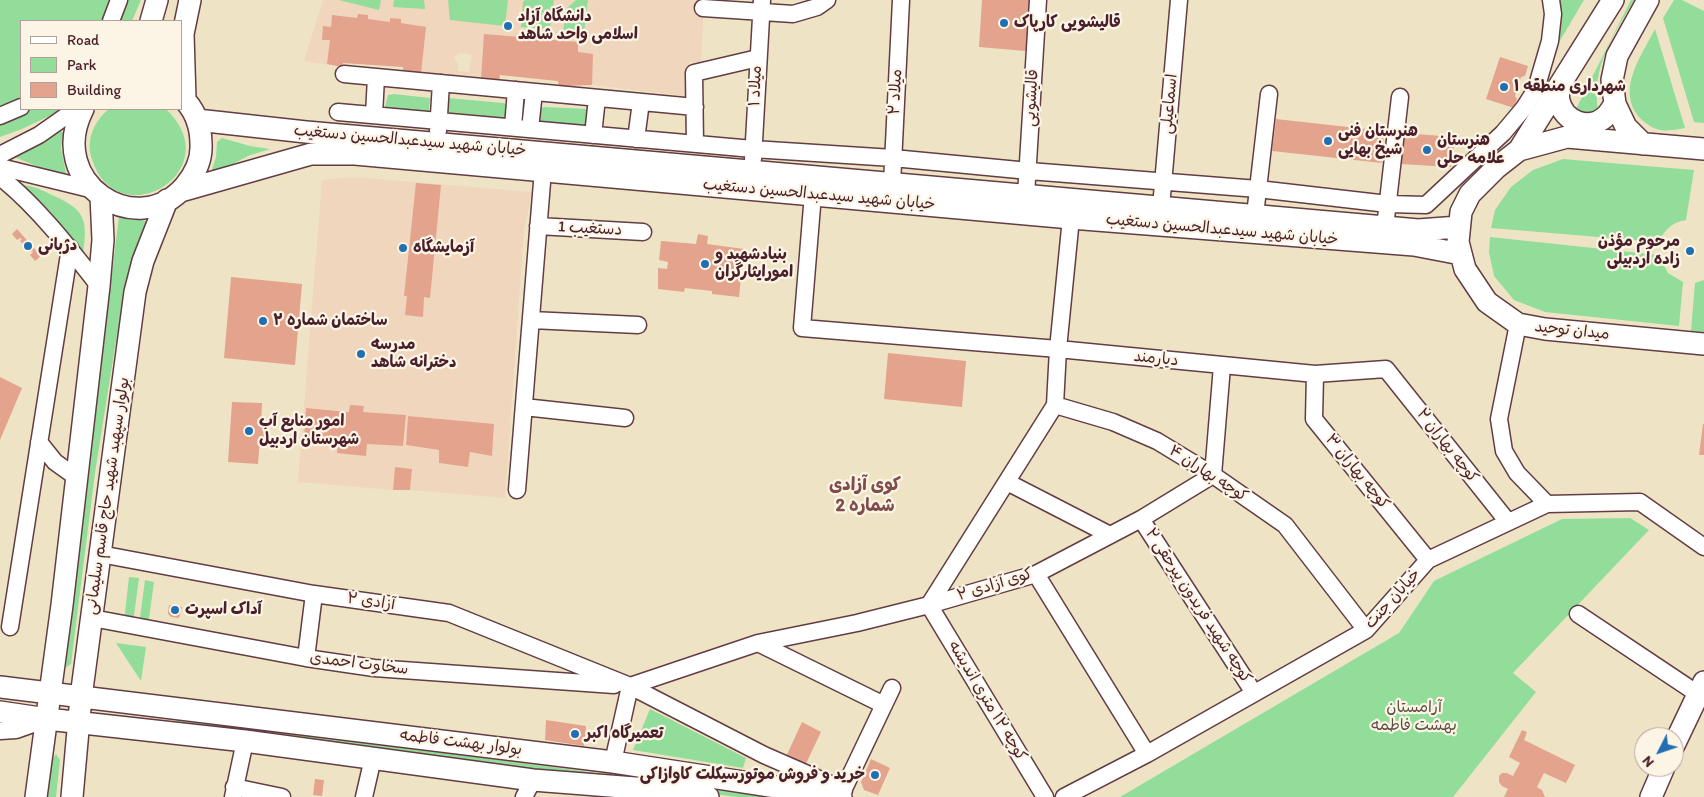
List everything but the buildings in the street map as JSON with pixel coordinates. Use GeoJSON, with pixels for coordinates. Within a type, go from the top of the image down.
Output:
{"type":"FeatureCollection","features":[{"type":"Feature","properties":{"kind":"main road"},"geometry":{"type":"LineString","coordinates":[[151,20],[157,0]]}},
{"type":"Feature","properties":{"kind":"main road"},"geometry":{"type":"LineString","coordinates":[[190,0],[184,34],[183,98],[197,120]]}},
{"type":"Feature","properties":{"kind":"main road"},"geometry":{"type":"LineString","coordinates":[[1519,150],[1560,86],[1599,10],[1613,0]]}},
{"type":"Feature","properties":{"kind":"main road"},"geometry":{"type":"LineString","coordinates":[[1643,144],[1626,128],[1615,104],[1612,80],[1617,56],[1648,0]]}},
{"type":"Feature","properties":{"kind":"main road"},"geometry":{"type":"LineString","coordinates":[[1560,86],[1558,100],[1565,114],[1577,122],[1592,124],[1605,117],[1615,104]]}},
{"type":"Feature","properties":{"kind":"main road"},"geometry":{"type":"LineString","coordinates":[[83,110],[77,122],[73,140],[75,158],[82,176],[97,193]]}},
{"type":"Feature","properties":{"kind":"main road","name":"خیابان شهید سیدعبدالحسین دستغیب"},"geometry":{"type":"LineString","coordinates":[[197,120],[287,130],[1418,230],[1459,227]]}},
{"type":"Feature","properties":{"kind":"main road","name":"بولوار سپهبد شهید حاج قاسم سلیمانی"},"geometry":{"type":"LineString","coordinates":[[72,797],[81,696],[135,292],[143,261],[174,195],[194,172],[202,150],[197,120]]}},
{"type":"Feature","properties":{"kind":"main road"},"geometry":{"type":"LineString","coordinates":[[287,130],[281,140],[282,152],[290,160]]}},
{"type":"Feature","properties":{"kind":"main road","name":"میدان توحید"},"geometry":{"type":"LineString","coordinates":[[1704,149],[1568,137],[1519,150],[1496,168],[1470,194],[1461,212],[1458,242],[1465,269],[1487,302],[1518,324],[1545,329],[1704,344]]}},
{"type":"Feature","properties":{"kind":"main road","name":"خیابان شهید سیدعبدالحسین دستغیب"},"geometry":{"type":"LineString","coordinates":[[97,193],[116,204],[134,207],[151,206],[174,195],[290,160],[319,154],[356,154],[1071,218],[1414,245],[1461,254]]}},
{"type":"Feature","properties":{"kind":"main road","name":"بولوار سپهبد شهید حاج قاسم سلیمانی"},"geometry":{"type":"LineString","coordinates":[[36,797],[51,694],[99,286],[103,240],[97,193]]}},
{"type":"Feature","properties":{"kind":"main road","name":"بولوار بهشت فاطمه"},"geometry":{"type":"LineString","coordinates":[[0,687],[612,762],[842,794]]}},
{"type":"Feature","properties":{"kind":"main road"},"geometry":{"type":"LineString","coordinates":[[1684,727],[1702,692]]}},
{"type":"Feature","properties":{"kind":"main road","name":"بولوار بهشت فاطمه"},"geometry":{"type":"LineString","coordinates":[[0,712],[373,758],[528,788],[708,797]]}},
{"type":"Feature","properties":{"kind":"main road"},"geometry":{"type":"LineString","coordinates":[[1651,797],[1660,777]]}},
{"type":"Feature","properties":{"kind":"street"},"geometry":{"type":"LineString","coordinates":[[111,20],[119,0]]}},
{"type":"Feature","properties":{"kind":"street","name":"میلاد ۲"},"geometry":{"type":"LineString","coordinates":[[892,184],[901,0]]}},
{"type":"Feature","properties":{"kind":"street","name":"قالیشویی"},"geometry":{"type":"LineString","coordinates":[[1026,195],[1038,0]]}},
{"type":"Feature","properties":{"kind":"street","name":"اسماعیلی"},"geometry":{"type":"LineString","coordinates":[[1161,207],[1180,0]]}},
{"type":"Feature","properties":{"kind":"street"},"geometry":{"type":"LineString","coordinates":[[338,112],[753,149],[893,158],[1028,171],[1258,189],[1388,204],[1426,205],[1503,133],[1524,108],[1536,89],[1550,41],[1553,14],[1551,0]]}},
{"type":"Feature","properties":{"kind":"street"},"geometry":{"type":"LineString","coordinates":[[703,8],[762,6],[793,14],[820,2]]}},
{"type":"Feature","properties":{"kind":"street","name":"میلاد ۱"},"geometry":{"type":"LineString","coordinates":[[754,171],[753,149],[762,6]]}},
{"type":"Feature","properties":{"kind":"street"},"geometry":{"type":"LineString","coordinates":[[695,144],[694,73],[758,58]]}},
{"type":"Feature","properties":{"kind":"street"},"geometry":{"type":"LineString","coordinates":[[344,74],[695,107]]}},
{"type":"Feature","properties":{"kind":"street"},"geometry":{"type":"LineString","coordinates":[[374,115],[376,77]]}},
{"type":"Feature","properties":{"kind":"street"},"geometry":{"type":"LineString","coordinates":[[437,143],[442,83]]}},
{"type":"Feature","properties":{"kind":"street"},"geometry":{"type":"LineString","coordinates":[[513,127],[516,90]]}},
{"type":"Feature","properties":{"kind":"street"},"geometry":{"type":"LineString","coordinates":[[530,129],[534,92]]}},
{"type":"Feature","properties":{"kind":"street"},"geometry":{"type":"LineString","coordinates":[[1255,215],[1269,94]]}},
{"type":"Feature","properties":{"kind":"street"},"geometry":{"type":"LineString","coordinates":[[1385,227],[1400,97]]}},
{"type":"Feature","properties":{"kind":"street"},"geometry":{"type":"LineString","coordinates":[[593,135],[597,98]]}},
{"type":"Feature","properties":{"kind":"street"},"geometry":{"type":"LineString","coordinates":[[636,138],[641,102]]}},
{"type":"Feature","properties":{"kind":"street"},"geometry":{"type":"LineString","coordinates":[[0,116],[20,107]]}},
{"type":"Feature","properties":{"kind":"street"},"geometry":{"type":"LineString","coordinates":[[0,155],[40,135],[75,110]]}},
{"type":"Feature","properties":{"kind":"street"},"geometry":{"type":"LineString","coordinates":[[0,167],[97,193]]}},
{"type":"Feature","properties":{"kind":"street"},"geometry":{"type":"LineString","coordinates":[[517,490],[542,170]]}},
{"type":"Feature","properties":{"kind":"street"},"geometry":{"type":"LineString","coordinates":[[0,177],[10,184],[70,248],[99,286]]}},
{"type":"Feature","properties":{"kind":"street","name":"دیارمند"},"geometry":{"type":"LineString","coordinates":[[813,194],[802,328],[1315,374],[1386,369]]}},
{"type":"Feature","properties":{"kind":"street"},"geometry":{"type":"LineString","coordinates":[[929,605],[1055,405],[1058,350],[1071,218]]}},
{"type":"Feature","properties":{"kind":"street","name":"دستغیب 1"},"geometry":{"type":"LineString","coordinates":[[538,226],[643,232]]}},
{"type":"Feature","properties":{"kind":"street"},"geometry":{"type":"LineString","coordinates":[[10,627],[70,248]]}},
{"type":"Feature","properties":{"kind":"street"},"geometry":{"type":"LineString","coordinates":[[531,320],[638,325]]}},
{"type":"Feature","properties":{"kind":"street"},"geometry":{"type":"LineString","coordinates":[[1518,324],[1499,419],[1504,452],[1517,473],[1547,504]]}},
{"type":"Feature","properties":{"kind":"street"},"geometry":{"type":"LineString","coordinates":[[1213,475],[1222,366]]}},
{"type":"Feature","properties":{"kind":"street","name":"کوچه بهاران ۲"},"geometry":{"type":"LineString","coordinates":[[1386,369],[1508,522]]}},
{"type":"Feature","properties":{"kind":"street","name":"کوچه بهاران ۳"},"geometry":{"type":"LineString","coordinates":[[1315,374],[1314,419],[1428,560]]}},
{"type":"Feature","properties":{"kind":"street","name":"کوچه بهاران ۴"},"geometry":{"type":"LineString","coordinates":[[1055,405],[1113,422],[1157,441],[1213,475],[1285,525],[1366,630]]}},
{"type":"Feature","properties":{"kind":"street"},"geometry":{"type":"LineString","coordinates":[[524,407],[625,418]]}},
{"type":"Feature","properties":{"kind":"street"},"geometry":{"type":"LineString","coordinates":[[40,442],[55,462],[76,477]]}},
{"type":"Feature","properties":{"kind":"street","name":"کوی آزادی ۲"},"geometry":{"type":"LineString","coordinates":[[630,686],[758,643],[857,623],[929,605],[1036,574],[1140,519],[1213,475]]}},
{"type":"Feature","properties":{"kind":"street"},"geometry":{"type":"LineString","coordinates":[[1007,482],[1110,535]]}},
{"type":"Feature","properties":{"kind":"street","name":"خیابان جنت"},"geometry":{"type":"LineString","coordinates":[[1064,797],[1147,754],[1366,630],[1428,560],[1547,504],[1640,502],[1704,547]]}},
{"type":"Feature","properties":{"kind":"street","name":"کوچه شهید فریدون پیرحقی ۲"},"geometry":{"type":"LineString","coordinates":[[1140,519],[1254,694]]}},
{"type":"Feature","properties":{"kind":"street","name":"آزادی ۲"},"geometry":{"type":"LineString","coordinates":[[100,554],[314,594],[449,613],[630,686],[842,794]]}},
{"type":"Feature","properties":{"kind":"street"},"geometry":{"type":"LineString","coordinates":[[1036,574],[1147,754]]}},
{"type":"Feature","properties":{"kind":"street"},"geometry":{"type":"LineString","coordinates":[[306,658],[314,594]]}},
{"type":"Feature","properties":{"kind":"street","name":"کوچه ۱۲ متری اندیشه"},"geometry":{"type":"LineString","coordinates":[[929,605],[1045,797]]}},
{"type":"Feature","properties":{"kind":"street"},"geometry":{"type":"LineString","coordinates":[[1578,614],[1702,692]]}},
{"type":"Feature","properties":{"kind":"street","name":"سخاوت احمدی"},"geometry":{"type":"LineString","coordinates":[[92,618],[306,658],[374,668],[630,686]]}},
{"type":"Feature","properties":{"kind":"street"},"geometry":{"type":"LineString","coordinates":[[758,643],[884,705]]}},
{"type":"Feature","properties":{"kind":"street"},"geometry":{"type":"LineString","coordinates":[[612,762],[630,686]]}},
{"type":"Feature","properties":{"kind":"street"},"geometry":{"type":"LineString","coordinates":[[842,794],[892,688]]}},
{"type":"Feature","properties":{"kind":"street"},"geometry":{"type":"LineString","coordinates":[[0,731],[16,730],[47,719]]}},
{"type":"Feature","properties":{"kind":"street"},"geometry":{"type":"LineString","coordinates":[[245,741],[233,792],[282,797]]}},
{"type":"Feature","properties":{"kind":"street"},"geometry":{"type":"LineString","coordinates":[[364,797],[373,758]]}},
{"type":"Feature","properties":{"kind":"shaded area","name":"دانشگاه آزاد اسلامی واحد شاهد"},"geometry":{"type":"Polygon","coordinates":[[[323,0],[704,0],[701,62],[689,62],[686,96],[592,85],[559,86],[558,81],[500,75],[499,81],[403,72],[403,67],[343,63],[342,67],[304,61],[323,0]],[[461,53],[455,56],[455,61],[458,63],[458,71],[469,72],[472,55],[461,53]]]}},
{"type":"Feature","properties":{"kind":"shaded area"},"geometry":{"type":"Polygon","coordinates":[[[367,178],[532,192],[524,231],[505,498],[410,490],[412,469],[395,467],[393,490],[298,482],[322,180],[367,178]],[[306,408],[304,438],[338,442],[366,455],[367,444],[403,446],[406,415],[306,408]],[[408,416],[406,445],[439,450],[439,463],[468,467],[470,452],[492,456],[494,425],[408,416]]]}},
{"type":"Feature","properties":{"kind":"green space"},"geometry":{"type":"Polygon","coordinates":[[[0,0],[141,0],[132,20],[20,20],[20,110],[62,110],[0,137],[0,0]]]}},
{"type":"Feature","properties":{"kind":"green space"},"geometry":{"type":"Polygon","coordinates":[[[339,0],[381,0],[379,10],[339,0]]]}},
{"type":"Feature","properties":{"kind":"green space"},"geometry":{"type":"Polygon","coordinates":[[[394,0],[424,0],[425,9],[393,7],[394,0]]]}},
{"type":"Feature","properties":{"kind":"green space"},"geometry":{"type":"Polygon","coordinates":[[[448,0],[508,0],[505,26],[450,20],[448,0]]]}},
{"type":"Feature","properties":{"kind":"green space"},"geometry":{"type":"Polygon","coordinates":[[[525,0],[554,0],[550,29],[521,27],[523,2],[525,0]]]}},
{"type":"Feature","properties":{"kind":"green space"},"geometry":{"type":"Polygon","coordinates":[[[576,0],[588,0],[584,32],[563,31],[567,8],[576,0]]]}},
{"type":"Feature","properties":{"kind":"green space"},"geometry":{"type":"Polygon","coordinates":[[[1558,0],[1584,0],[1558,44],[1559,10],[1558,0]]]}},
{"type":"Feature","properties":{"kind":"green space"},"geometry":{"type":"Polygon","coordinates":[[[1631,0],[1634,0],[1612,39],[1601,65],[1598,79],[1598,109],[1587,117],[1576,109],[1631,0]]]}},
{"type":"Feature","properties":{"kind":"green space"},"geometry":{"type":"Polygon","coordinates":[[[1674,0],[1682,0],[1704,11],[1704,123],[1694,122],[1663,18],[1674,0]]]}},
{"type":"Feature","properties":{"kind":"green space"},"geometry":{"type":"Polygon","coordinates":[[[1655,29],[1685,128],[1663,130],[1653,128],[1642,120],[1634,109],[1630,98],[1633,74],[1655,29]]]}},
{"type":"Feature","properties":{"kind":"green space"},"geometry":{"type":"Polygon","coordinates":[[[388,95],[430,98],[428,119],[383,114],[388,95]]]}},
{"type":"Feature","properties":{"kind":"green space"},"geometry":{"type":"Polygon","coordinates":[[[448,98],[508,105],[507,125],[447,120],[448,98]]]}},
{"type":"Feature","properties":{"kind":"green space"},"geometry":{"type":"Polygon","coordinates":[[[540,108],[589,109],[588,133],[532,127],[540,108]]]}},
{"type":"Feature","properties":{"kind":"green space"},"geometry":{"type":"Polygon","coordinates":[[[108,110],[167,110],[183,133],[185,155],[177,174],[162,188],[142,195],[122,193],[104,181],[91,156],[90,142],[93,130],[108,110]]]}},
{"type":"Feature","properties":{"kind":"green space"},"geometry":{"type":"Polygon","coordinates":[[[60,130],[63,133],[61,148],[66,173],[61,176],[12,156],[60,130]]]}},
{"type":"Feature","properties":{"kind":"green space"},"geometry":{"type":"Polygon","coordinates":[[[222,138],[250,146],[270,149],[248,156],[216,173],[212,169],[216,157],[217,142],[222,138]]]}},
{"type":"Feature","properties":{"kind":"green space"},"geometry":{"type":"Polygon","coordinates":[[[1563,159],[1694,170],[1686,220],[1669,227],[1658,242],[1491,228],[1495,210],[1511,187],[1533,170],[1563,159]]]}},
{"type":"Feature","properties":{"kind":"green space"},"geometry":{"type":"Polygon","coordinates":[[[22,185],[45,191],[63,200],[78,211],[84,223],[83,254],[51,212],[22,185]]]}},
{"type":"Feature","properties":{"kind":"green space"},"geometry":{"type":"Polygon","coordinates":[[[119,216],[146,221],[147,227],[123,306],[115,347],[95,473],[71,664],[67,667],[65,666],[65,655],[119,216]]]}},
{"type":"Feature","properties":{"kind":"green space"},"geometry":{"type":"Polygon","coordinates":[[[1490,237],[1659,255],[1668,273],[1683,282],[1679,326],[1545,312],[1514,300],[1494,276],[1489,252],[1490,237]]]}},
{"type":"Feature","properties":{"kind":"green space"},"geometry":{"type":"Polygon","coordinates":[[[1704,280],[1704,332],[1691,331],[1695,283],[1704,280]]]}},
{"type":"Feature","properties":{"kind":"green space","name":"آرامستان بهشت فاطمه"},"geometry":{"type":"Polygon","coordinates":[[[1630,518],[1649,530],[1513,673],[1536,692],[1453,797],[1120,797],[1399,633],[1434,581],[1562,519],[1630,518]]]}},
{"type":"Feature","properties":{"kind":"green space"},"geometry":{"type":"Polygon","coordinates":[[[129,577],[139,578],[133,623],[124,621],[129,577]]]}},
{"type":"Feature","properties":{"kind":"green space"},"geometry":{"type":"Polygon","coordinates":[[[145,580],[154,582],[148,626],[139,625],[145,580]]]}},
{"type":"Feature","properties":{"kind":"green space"},"geometry":{"type":"Polygon","coordinates":[[[116,643],[146,647],[141,681],[116,643]]]}},
{"type":"Feature","properties":{"kind":"green space"},"geometry":{"type":"Polygon","coordinates":[[[650,709],[746,758],[743,768],[633,750],[650,709]]]}},
{"type":"Feature","properties":{"kind":"green space"},"geometry":{"type":"Polygon","coordinates":[[[178,717],[777,797],[737,797],[183,725],[176,722],[178,717]]]}},
{"type":"Feature","properties":{"kind":"green space"},"geometry":{"type":"Polygon","coordinates":[[[56,754],[60,760],[56,797],[48,797],[52,760],[56,754]]]}},
{"type":"Feature","properties":{"kind":"place","name":"قالیشویی کارپاک"},"geometry":{"type":"Point","coordinates":[1004,23]}},
{"type":"Feature","properties":{"kind":"place","name":"دانشگاه آزاد اسلامی واحد شاهد"},"geometry":{"type":"Point","coordinates":[508,26]}},
{"type":"Feature","properties":{"kind":"place","name":"شهرداری منطقه ۱"},"geometry":{"type":"Point","coordinates":[1504,87]}},
{"type":"Feature","properties":{"kind":"place","name":"هنرستان فنی شیخ بهایی"},"geometry":{"type":"Point","coordinates":[1328,141]}},
{"type":"Feature","properties":{"kind":"place","name":"هنرستان علامه حلی"},"geometry":{"type":"Point","coordinates":[1427,150]}},
{"type":"Feature","properties":{"kind":"place","name":"دژبانی"},"geometry":{"type":"Point","coordinates":[28,246]}},
{"type":"Feature","properties":{"kind":"place","name":"آزمایشگاه"},"geometry":{"type":"Point","coordinates":[403,248]}},
{"type":"Feature","properties":{"kind":"place","name":"مرحوم مؤذن زاده اردبیلی"},"geometry":{"type":"Point","coordinates":[1690,251]}},
{"type":"Feature","properties":{"kind":"place","name":"بنیادشهید و امورایثارگران"},"geometry":{"type":"Point","coordinates":[705,264]}},
{"type":"Feature","properties":{"kind":"place","name":"ساختمان شماره ۲"},"geometry":{"type":"Point","coordinates":[263,321]}},
{"type":"Feature","properties":{"kind":"place","name":"مدرسه دخترانه شاهد"},"geometry":{"type":"Point","coordinates":[361,354]}},
{"type":"Feature","properties":{"kind":"place","name":"امور منابع آب شهرستان اردبیل"},"geometry":{"type":"Point","coordinates":[249,431]}},
{"type":"Feature","properties":{"kind":"place","name":"آداک اسپرت"},"geometry":{"type":"Point","coordinates":[175,610]}},
{"type":"Feature","properties":{"kind":"place","name":"تعمیرگاه اکبر"},"geometry":{"type":"Point","coordinates":[575,734]}},
{"type":"Feature","properties":{"kind":"place","name":"خرید و فروش موتورسیکلت کاوازاکی"},"geometry":{"type":"Point","coordinates":[875,775]}},
{"type":"Feature","properties":{"kind":"district","name":"کوی آزادی شماره 2"},"geometry":{"type":"Point","coordinates":[865,495]}}]}
